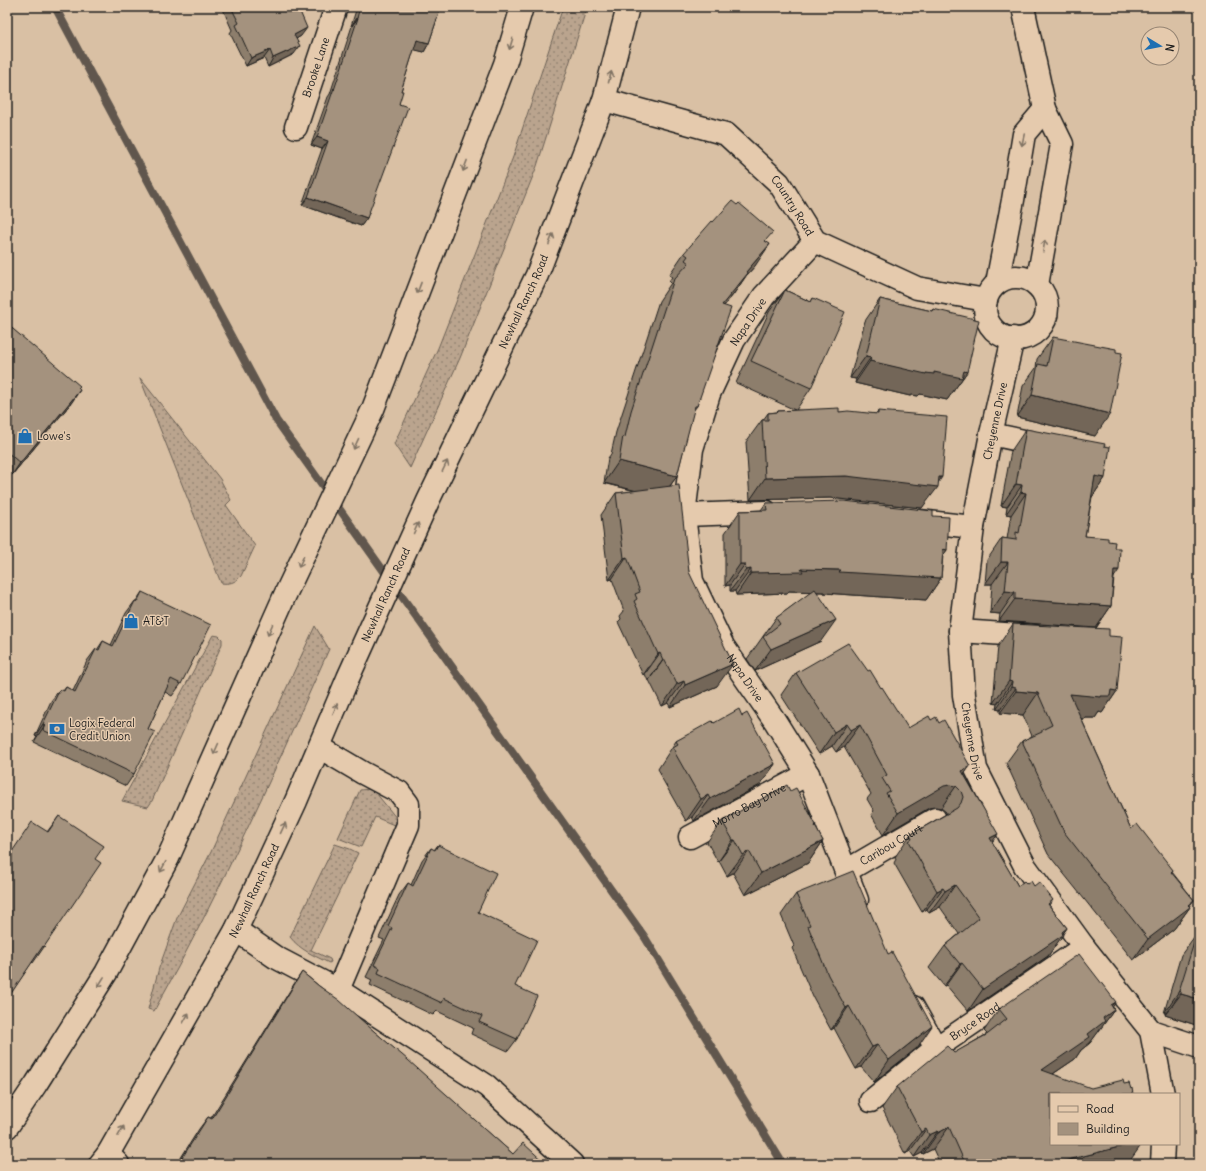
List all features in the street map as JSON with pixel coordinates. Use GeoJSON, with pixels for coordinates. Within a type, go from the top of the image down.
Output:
{"type":"FeatureCollection","features":[{"type":"Feature","properties":{"kind":"street","name":"Brooke Lane"},"geometry":{"type":"LineString","coordinates":[[296,127],[336,7]]}},
{"type":"Feature","properties":{"kind":"street"},"geometry":{"type":"LineString","coordinates":[[7,1127],[106,973],[168,858],[285,595],[373,409],[505,64],[522,7]]}},
{"type":"Feature","properties":{"kind":"street","name":"Newhall Ranch Road"},"geometry":{"type":"LineString","coordinates":[[108,1161],[236,930],[296,801],[348,678],[428,501],[537,275],[604,100],[628,7]]}},
{"type":"Feature","properties":{"kind":"street"},"geometry":{"type":"LineString","coordinates":[[1023,7],[1045,109],[1062,144],[1037,285]]}},
{"type":"Feature","properties":{"kind":"street","name":"Country Road"},"geometry":{"type":"LineString","coordinates":[[604,100],[726,134],[779,182],[815,241],[917,288],[992,292]]}},
{"type":"Feature","properties":{"kind":"street"},"geometry":{"type":"LineString","coordinates":[[992,292],[1007,278],[1017,277],[1028,279],[1037,285],[1046,301],[1044,320],[1039,328],[1032,334],[1023,338],[1003,336],[994,330],[988,321],[985,311],[992,292],[1013,200],[1024,134],[1045,109]]}},
{"type":"Feature","properties":{"kind":"street","name":"Napa Drive"},"geometry":{"type":"LineString","coordinates":[[815,241],[764,296],[734,340],[709,394],[692,449],[684,515],[692,580],[722,646],[775,721],[808,774],[864,916]]}},
{"type":"Feature","properties":{"kind":"street","name":"Cheyenne Drive"},"geometry":{"type":"LineString","coordinates":[[1013,338],[991,434],[973,527],[960,631],[964,695],[976,769],[1025,866],[1084,947],[1151,1031],[1162,1093]]}},
{"type":"Feature","properties":{"kind":"street"},"geometry":{"type":"LineString","coordinates":[[991,434],[1066,450]]}},
{"type":"Feature","properties":{"kind":"street"},"geometry":{"type":"LineString","coordinates":[[684,515],[783,512]]}},
{"type":"Feature","properties":{"kind":"street"},"geometry":{"type":"LineString","coordinates":[[897,518],[973,527]]}},
{"type":"Feature","properties":{"kind":"street"},"geometry":{"type":"LineString","coordinates":[[960,631],[1053,637]]}},
{"type":"Feature","properties":{"kind":"street"},"geometry":{"type":"LineString","coordinates":[[319,747],[399,792],[408,804],[408,825],[338,990]]}},
{"type":"Feature","properties":{"kind":"street","name":"Morro Bay Drive"},"geometry":{"type":"LineString","coordinates":[[690,837],[808,774]]}},
{"type":"Feature","properties":{"kind":"street","name":"Caribou Court"},"geometry":{"type":"LineString","coordinates":[[846,872],[935,819]]}},
{"type":"Feature","properties":{"kind":"street"},"geometry":{"type":"LineString","coordinates":[[236,930],[275,957],[338,990],[487,1086],[572,1164]]}},
{"type":"Feature","properties":{"kind":"street","name":"Bryce Road"},"geometry":{"type":"LineString","coordinates":[[871,1101],[936,1048],[1084,947]]}},
{"type":"Feature","properties":{"kind":"street"},"geometry":{"type":"LineString","coordinates":[[905,992],[936,1048]]}},
{"type":"Feature","properties":{"kind":"street"},"geometry":{"type":"LineString","coordinates":[[1151,1031],[1199,1047]]}},
{"type":"Feature","properties":{"kind":"street"},"geometry":{"type":"LineString","coordinates":[[1162,1164],[1163,1145]]}},
{"type":"Feature","properties":{"kind":"shaded area"},"geometry":{"type":"Polygon","coordinates":[[[563,7],[587,7],[537,166],[460,358],[410,468],[394,444],[438,348],[513,157],[563,7]]]}},
{"type":"Feature","properties":{"kind":"shaded area"},"geometry":{"type":"Polygon","coordinates":[[[140,378],[220,479],[231,500],[226,505],[255,546],[241,576],[234,582],[221,583],[140,378]]]}},
{"type":"Feature","properties":{"kind":"shaded area"},"geometry":{"type":"Polygon","coordinates":[[[315,626],[329,649],[267,787],[224,877],[154,1011],[148,1009],[159,968],[177,918],[211,852],[315,626]]]}},
{"type":"Feature","properties":{"kind":"shaded area"},"geometry":{"type":"Polygon","coordinates":[[[213,635],[219,636],[222,639],[222,644],[152,801],[148,807],[122,801],[213,635]]]}},
{"type":"Feature","properties":{"kind":"shaded area"},"geometry":{"type":"Polygon","coordinates":[[[370,789],[376,793],[397,819],[397,823],[394,825],[375,817],[361,847],[338,838],[360,790],[370,789]]]}},
{"type":"Feature","properties":{"kind":"shaded area"},"geometry":{"type":"Polygon","coordinates":[[[335,844],[358,853],[311,950],[330,959],[331,962],[329,963],[303,949],[290,937],[335,844]]]}},
{"type":"Feature","properties":{"kind":"building"},"geometry":{"type":"Polygon","coordinates":[[[231,7],[298,7],[307,28],[294,35],[300,46],[273,58],[270,50],[251,58],[236,25],[239,23],[231,7]]]}},
{"type":"Feature","properties":{"kind":"building"},"geometry":{"type":"Polygon","coordinates":[[[360,7],[441,7],[429,43],[417,40],[401,91],[403,91],[399,104],[408,107],[367,218],[308,197],[328,141],[317,137],[358,18],[360,7]]]}},
{"type":"Feature","properties":{"kind":"building"},"geometry":{"type":"Polygon","coordinates":[[[732,201],[737,205],[739,203],[773,232],[765,241],[770,244],[746,272],[748,273],[722,305],[731,308],[697,406],[695,406],[677,476],[619,461],[623,436],[625,437],[631,411],[674,279],[689,263],[685,260],[688,256],[684,253],[732,201]]]}},
{"type":"Feature","properties":{"kind":"building"},"geometry":{"type":"Polygon","coordinates":[[[785,290],[811,302],[813,298],[845,312],[811,388],[751,361],[785,290]]]}},
{"type":"Feature","properties":{"kind":"building"},"geometry":{"type":"Polygon","coordinates":[[[880,299],[932,311],[933,309],[979,320],[967,372],[964,371],[962,378],[934,372],[934,374],[926,374],[870,361],[871,357],[866,356],[880,299]]]}},
{"type":"Feature","properties":{"kind":"building","name":"Lowe's"},"geometry":{"type":"Polygon","coordinates":[[[7,324],[80,386],[78,388],[80,390],[20,463],[7,452],[7,324]]]}},
{"type":"Feature","properties":{"kind":"building"},"geometry":{"type":"Polygon","coordinates":[[[1053,337],[1116,349],[1116,352],[1122,353],[1110,414],[1032,395],[1038,364],[1047,366],[1053,337]]]}},
{"type":"Feature","properties":{"kind":"building"},"geometry":{"type":"Polygon","coordinates":[[[839,408],[839,412],[848,411],[878,414],[878,411],[947,417],[942,477],[939,477],[938,487],[846,476],[765,478],[762,420],[768,420],[768,413],[778,411],[839,408]]]}},
{"type":"Feature","properties":{"kind":"building"},"geometry":{"type":"Polygon","coordinates":[[[1026,429],[1105,444],[1104,446],[1110,447],[1105,478],[1095,476],[1085,536],[1108,538],[1108,541],[1115,542],[1114,548],[1120,548],[1119,570],[1114,570],[1111,606],[1015,599],[1015,592],[1005,591],[1008,562],[1001,562],[1002,538],[1016,540],[1016,532],[1019,533],[1026,493],[1021,492],[1022,485],[1016,484],[1026,429]]]}},
{"type":"Feature","properties":{"kind":"building"},"geometry":{"type":"Polygon","coordinates":[[[679,485],[689,572],[733,664],[685,685],[684,681],[677,684],[664,659],[663,660],[660,653],[658,654],[634,601],[637,599],[635,594],[640,592],[627,557],[624,558],[616,493],[679,485]]]}},
{"type":"Feature","properties":{"kind":"building"},"geometry":{"type":"Polygon","coordinates":[[[844,501],[933,511],[933,516],[949,517],[947,550],[943,549],[941,578],[839,572],[841,570],[801,569],[803,572],[751,573],[751,569],[746,570],[745,564],[740,564],[740,511],[767,510],[766,503],[844,501]]]}},
{"type":"Feature","properties":{"kind":"building"},"geometry":{"type":"Polygon","coordinates":[[[815,589],[836,620],[771,649],[763,637],[780,624],[776,618],[815,589]]]}},
{"type":"Feature","properties":{"kind":"building"},"geometry":{"type":"Polygon","coordinates":[[[142,592],[211,625],[181,684],[171,679],[148,729],[155,732],[134,774],[43,730],[45,725],[43,724],[60,689],[64,691],[66,687],[75,692],[96,649],[99,650],[103,641],[113,646],[135,601],[137,602],[142,592]]]}},
{"type":"Feature","properties":{"kind":"building"},"geometry":{"type":"Polygon","coordinates":[[[1013,624],[1109,629],[1109,636],[1122,637],[1117,691],[1111,690],[1110,696],[1101,697],[1070,694],[1131,829],[1137,824],[1173,870],[1171,872],[1194,900],[1188,905],[1190,907],[1148,939],[1064,832],[1022,741],[1042,732],[1042,730],[1052,725],[1038,693],[1016,691],[1016,688],[1011,687],[1012,682],[1009,681],[1013,624]]]}},
{"type":"Feature","properties":{"kind":"building"},"geometry":{"type":"Polygon","coordinates":[[[848,643],[868,671],[870,670],[881,688],[882,687],[908,728],[929,716],[931,720],[936,717],[939,723],[944,720],[970,766],[962,771],[998,834],[990,838],[1018,886],[1024,881],[1027,884],[1031,881],[1034,886],[1039,882],[1053,900],[1048,904],[1067,928],[1062,932],[1063,935],[983,989],[962,963],[960,964],[945,946],[979,918],[955,885],[945,891],[943,888],[937,891],[909,841],[912,839],[910,835],[957,808],[963,797],[961,791],[956,786],[944,786],[898,813],[886,793],[890,791],[882,778],[887,775],[860,725],[851,730],[847,724],[834,732],[796,673],[848,643]]]}},
{"type":"Feature","properties":{"kind":"building"},"geometry":{"type":"Polygon","coordinates":[[[739,709],[742,716],[747,713],[775,764],[710,799],[708,795],[701,799],[673,747],[678,744],[676,741],[712,721],[714,723],[739,709]]]}},
{"type":"Feature","properties":{"kind":"building"},"geometry":{"type":"Polygon","coordinates":[[[787,785],[790,791],[796,788],[823,841],[761,873],[749,851],[743,855],[722,821],[787,785]]]}},
{"type":"Feature","properties":{"kind":"building"},"geometry":{"type":"Polygon","coordinates":[[[59,816],[104,846],[95,859],[101,863],[10,995],[7,992],[7,859],[32,822],[48,832],[59,816]]]}},
{"type":"Feature","properties":{"kind":"building"},"geometry":{"type":"Polygon","coordinates":[[[438,845],[496,873],[478,912],[537,940],[515,986],[537,996],[517,1039],[479,1022],[482,1016],[444,998],[442,1003],[378,973],[380,968],[374,965],[392,928],[388,926],[408,883],[413,886],[431,848],[435,850],[438,845]]]}},
{"type":"Feature","properties":{"kind":"building"},"geometry":{"type":"Polygon","coordinates":[[[853,871],[888,954],[892,952],[932,1026],[889,1060],[877,1045],[872,1047],[849,1006],[846,1008],[828,975],[808,926],[810,925],[796,894],[853,871]]]}},
{"type":"Feature","properties":{"kind":"building"},"geometry":{"type":"Polygon","coordinates":[[[1197,933],[1199,934],[1199,999],[1181,994],[1179,991],[1197,933]]]}},
{"type":"Feature","properties":{"kind":"building"},"geometry":{"type":"Polygon","coordinates":[[[1079,954],[1116,1002],[1111,1005],[1114,1010],[1103,1018],[1105,1021],[1088,1034],[1090,1037],[1042,1070],[1091,1088],[1123,1080],[1124,1084],[1129,1083],[1133,1093],[1050,1093],[1050,1145],[1127,1145],[1052,1164],[964,1164],[965,1163],[949,1127],[938,1133],[938,1131],[929,1135],[926,1129],[921,1132],[897,1087],[947,1046],[954,1053],[988,1034],[1007,1019],[999,1009],[1079,954]]]}},
{"type":"Feature","properties":{"kind":"building"},"geometry":{"type":"Polygon","coordinates":[[[302,972],[339,1000],[513,1154],[523,1143],[546,1164],[189,1164],[182,1158],[208,1117],[212,1119],[302,972]]]}},
{"type":"Feature","properties":{"kind":"waterway"},"geometry":{"type":"LineString","coordinates":[[55,7],[276,420],[644,936],[783,1164]]}},
{"type":"Feature","properties":{"kind":"place","name":"Lowe's"},"geometry":{"type":"Point","coordinates":[25,436]}},
{"type":"Feature","properties":{"kind":"place","name":"AT&T"},"geometry":{"type":"Point","coordinates":[131,621]}},
{"type":"Feature","properties":{"kind":"place","name":"Logix Federal Credit Union"},"geometry":{"type":"Point","coordinates":[57,729]}}]}
